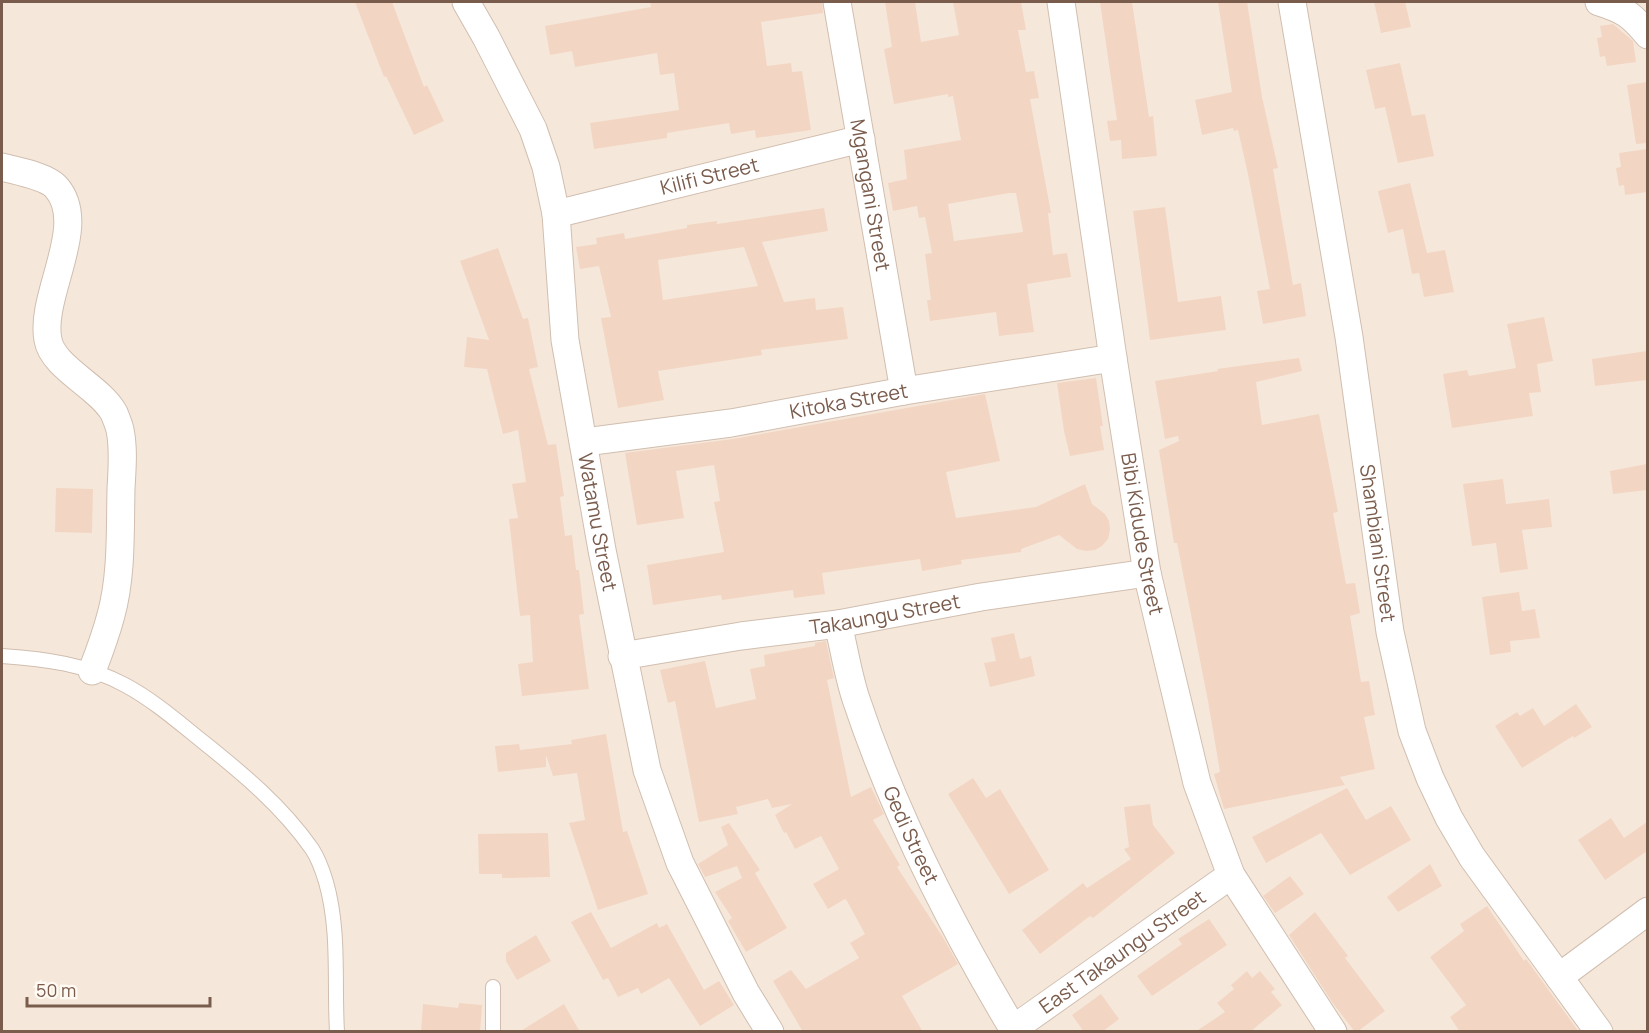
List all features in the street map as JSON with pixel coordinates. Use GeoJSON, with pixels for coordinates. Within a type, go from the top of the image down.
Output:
{"type":"FeatureCollection","features":[{"type":"Feature","properties":{"kind":"street","name":"Watamu Street"},"geometry":{"type":"LineString","coordinates":[[469,2],[533,129],[546,167],[556,214],[566,340],[602,550],[646,770],[680,863],[746,993],[770,1032]]}},
{"type":"Feature","properties":{"kind":"street","name":"Mgangani Street"},"geometry":{"type":"LineString","coordinates":[[837,2],[904,391]]}},
{"type":"Feature","properties":{"kind":"street","name":"Bibi Kidude Street"},"geometry":{"type":"LineString","coordinates":[[1061,2],[1147,573],[1197,783],[1230,875],[1334,1032]]}},
{"type":"Feature","properties":{"kind":"street","name":"Shambiani Street"},"geometry":{"type":"LineString","coordinates":[[1292,2],[1351,348],[1390,632],[1412,730],[1430,778],[1449,818],[1472,857],[1599,1032]]}},
{"type":"Feature","properties":{"kind":"street"},"geometry":{"type":"LineString","coordinates":[[1599,2],[1626,12],[1635,19],[1647,35]]}},
{"type":"Feature","properties":{"kind":"street","name":"Kilifi Street"},"geometry":{"type":"LineString","coordinates":[[556,214],[861,139]]}},
{"type":"Feature","properties":{"kind":"street"},"geometry":{"type":"LineString","coordinates":[[2,167],[39,178],[56,186],[68,207],[68,226],[48,311],[46,329],[49,344],[55,356],[101,396],[114,412],[120,430],[122,482],[117,582],[111,614],[92,671]]}},
{"type":"Feature","properties":{"kind":"street","name":"Kitoka Street"},"geometry":{"type":"LineString","coordinates":[[585,442],[731,423],[904,391],[1113,358]]}},
{"type":"Feature","properties":{"kind":"street","name":"Takaungu Street"},"geometry":{"type":"LineString","coordinates":[[622,656],[838,624],[981,597],[1147,573]]}},
{"type":"Feature","properties":{"kind":"street","name":"Gedi Street"},"geometry":{"type":"LineString","coordinates":[[838,624],[855,697],[881,765],[929,877],[1014,1030]]}},
{"type":"Feature","properties":{"kind":"street","name":"East Takaungu Street"},"geometry":{"type":"LineString","coordinates":[[1014,1030],[1230,875]]}},
{"type":"Feature","properties":{"kind":"street"},"geometry":{"type":"LineString","coordinates":[[1559,977],[1647,911]]}},
{"type":"Feature","properties":{"kind":"lane"},"geometry":{"type":"LineString","coordinates":[[2,656],[57,661],[92,671],[124,684],[165,711],[273,801],[314,850],[326,882],[335,926],[334,994],[337,1032]]}},
{"type":"Feature","properties":{"kind":"lane"},"geometry":{"type":"LineString","coordinates":[[493,987],[493,1032]]}},
{"type":"Feature","properties":{"kind":"shaded area"},"geometry":{"type":"Polygon","coordinates":[[[2,2],[1647,2],[1647,1031],[2,1031],[2,2]]]}},
{"type":"Feature","properties":{"kind":"building"},"geometry":{"type":"Polygon","coordinates":[[[355,2],[392,2],[424,87],[427,85],[444,121],[414,135],[386,76],[384,77],[355,2]]]}},
{"type":"Feature","properties":{"kind":"building"},"geometry":{"type":"Polygon","coordinates":[[[650,2],[822,2],[823,13],[761,22],[767,66],[791,63],[792,72],[802,71],[811,130],[756,138],[755,130],[731,134],[729,123],[667,133],[667,138],[594,149],[590,123],[679,110],[674,73],[660,75],[657,53],[575,67],[572,51],[550,55],[545,26],[651,7],[650,2]]]}},
{"type":"Feature","properties":{"kind":"building"},"geometry":{"type":"Polygon","coordinates":[[[885,2],[915,2],[921,42],[959,35],[953,2],[1021,2],[1026,30],[1018,30],[1026,72],[1034,71],[1039,98],[1030,99],[1051,213],[1048,213],[1053,255],[1067,253],[1071,277],[1027,284],[1034,332],[999,336],[996,312],[930,321],[927,300],[931,300],[925,254],[932,253],[925,217],[919,218],[917,206],[893,211],[888,183],[907,179],[904,150],[961,140],[953,96],[948,97],[948,94],[894,104],[884,49],[892,47],[885,2]],[[1016,193],[948,204],[954,241],[1023,232],[1016,193]]]}},
{"type":"Feature","properties":{"kind":"building"},"geometry":{"type":"Polygon","coordinates":[[[1100,2],[1132,2],[1149,117],[1153,116],[1157,156],[1122,159],[1121,140],[1110,141],[1107,121],[1117,120],[1100,2]]]}},
{"type":"Feature","properties":{"kind":"building"},"geometry":{"type":"Polygon","coordinates":[[[1218,2],[1247,2],[1262,97],[1278,168],[1273,169],[1293,285],[1301,283],[1306,316],[1263,324],[1257,291],[1270,289],[1238,130],[1234,131],[1233,128],[1202,135],[1195,100],[1232,92],[1218,2]]]}},
{"type":"Feature","properties":{"kind":"building"},"geometry":{"type":"Polygon","coordinates":[[[1374,2],[1405,2],[1411,27],[1381,33],[1374,2]]]}},
{"type":"Feature","properties":{"kind":"building"},"geometry":{"type":"Polygon","coordinates":[[[1613,24],[1633,41],[1636,62],[1607,66],[1605,56],[1600,57],[1597,38],[1602,37],[1600,26],[1613,24]]]}},
{"type":"Feature","properties":{"kind":"building"},"geometry":{"type":"Polygon","coordinates":[[[1400,63],[1412,116],[1425,114],[1434,156],[1398,163],[1385,107],[1375,109],[1366,70],[1400,63]]]}},
{"type":"Feature","properties":{"kind":"building"},"geometry":{"type":"Polygon","coordinates":[[[1647,82],[1647,143],[1636,144],[1627,85],[1647,82]]]}},
{"type":"Feature","properties":{"kind":"building"},"geometry":{"type":"Polygon","coordinates":[[[1647,149],[1647,192],[1625,195],[1624,185],[1619,186],[1616,168],[1621,167],[1619,153],[1647,149]]]}},
{"type":"Feature","properties":{"kind":"building"},"geometry":{"type":"Polygon","coordinates":[[[1410,183],[1427,253],[1445,250],[1454,292],[1424,297],[1419,273],[1412,274],[1403,229],[1388,233],[1378,191],[1410,183]]]}},
{"type":"Feature","properties":{"kind":"building"},"geometry":{"type":"Polygon","coordinates":[[[1165,207],[1178,302],[1221,296],[1226,330],[1150,340],[1133,211],[1165,207]]]}},
{"type":"Feature","properties":{"kind":"building"},"geometry":{"type":"Polygon","coordinates":[[[824,208],[828,231],[762,242],[784,302],[815,298],[816,310],[843,307],[848,339],[761,350],[762,355],[658,371],[664,400],[618,408],[601,318],[611,317],[599,266],[580,269],[576,247],[597,244],[596,238],[624,233],[625,239],[687,228],[687,225],[717,221],[717,224],[824,208]],[[744,247],[658,260],[663,300],[758,286],[744,247]]]}},
{"type":"Feature","properties":{"kind":"building"},"geometry":{"type":"Polygon","coordinates":[[[498,248],[523,319],[528,318],[538,367],[529,369],[548,445],[556,444],[564,496],[560,497],[565,536],[572,535],[576,570],[579,570],[584,614],[579,615],[589,689],[522,696],[518,664],[533,662],[530,615],[520,616],[509,519],[518,518],[512,484],[526,482],[518,430],[503,434],[487,369],[464,367],[467,337],[489,340],[460,261],[498,248]]]}},
{"type":"Feature","properties":{"kind":"building"},"geometry":{"type":"Polygon","coordinates":[[[1544,317],[1553,361],[1537,364],[1541,392],[1529,393],[1533,416],[1452,428],[1443,374],[1467,370],[1469,376],[1516,368],[1507,324],[1544,317]]]}},
{"type":"Feature","properties":{"kind":"building"},"geometry":{"type":"Polygon","coordinates":[[[1647,351],[1647,380],[1595,386],[1592,359],[1647,351]]]}},
{"type":"Feature","properties":{"kind":"building"},"geometry":{"type":"Polygon","coordinates":[[[1299,358],[1302,371],[1256,382],[1262,425],[1319,414],[1338,512],[1333,513],[1346,584],[1355,583],[1360,613],[1350,616],[1361,682],[1369,681],[1375,715],[1364,717],[1375,769],[1340,777],[1345,785],[1224,809],[1214,774],[1220,772],[1208,701],[1177,543],[1174,543],[1159,450],[1179,441],[1178,436],[1165,439],[1155,381],[1218,371],[1217,369],[1299,358]]]}},
{"type":"Feature","properties":{"kind":"building"},"geometry":{"type":"Polygon","coordinates":[[[1096,378],[1104,450],[1070,456],[1057,383],[1096,378]]]}},
{"type":"Feature","properties":{"kind":"building"},"geometry":{"type":"Polygon","coordinates":[[[985,394],[1000,461],[946,472],[956,518],[1036,507],[1085,484],[1092,504],[1105,514],[1109,521],[1108,539],[1102,546],[1095,550],[1077,549],[1059,535],[1021,549],[1021,552],[961,560],[962,564],[922,571],[920,559],[822,573],[825,594],[794,598],[793,590],[722,600],[721,595],[653,605],[647,565],[724,552],[714,502],[720,501],[714,465],[676,471],[684,518],[637,525],[625,453],[733,439],[985,394]]]}},
{"type":"Feature","properties":{"kind":"building"},"geometry":{"type":"Polygon","coordinates":[[[1647,464],[1647,490],[1613,494],[1610,471],[1647,464]]]}},
{"type":"Feature","properties":{"kind":"building"},"geometry":{"type":"Polygon","coordinates":[[[1503,479],[1506,504],[1549,499],[1552,527],[1522,530],[1528,569],[1500,573],[1496,543],[1472,546],[1463,484],[1503,479]]]}},
{"type":"Feature","properties":{"kind":"building"},"geometry":{"type":"Polygon","coordinates":[[[56,488],[93,489],[92,533],[55,532],[56,488]]]}},
{"type":"Feature","properties":{"kind":"building"},"geometry":{"type":"Polygon","coordinates":[[[1519,592],[1522,611],[1535,609],[1540,638],[1510,641],[1511,652],[1490,655],[1482,597],[1519,592]]]}},
{"type":"Feature","properties":{"kind":"building"},"geometry":{"type":"Polygon","coordinates":[[[1014,633],[1020,659],[1031,656],[1035,676],[990,687],[984,663],[996,661],[991,638],[1014,633]]]}},
{"type":"Feature","properties":{"kind":"building"},"geometry":{"type":"Polygon","coordinates":[[[826,641],[834,678],[827,680],[851,797],[871,787],[884,814],[873,820],[900,865],[897,867],[958,964],[902,996],[923,1032],[803,1032],[773,981],[791,970],[806,989],[859,958],[850,943],[865,934],[845,899],[828,909],[813,884],[839,869],[821,836],[795,849],[786,832],[784,833],[775,815],[792,804],[772,808],[768,799],[736,807],[738,814],[699,822],[675,701],[668,703],[660,670],[705,661],[716,708],[756,699],[750,669],[765,666],[764,655],[815,646],[815,643],[826,641]]]}},
{"type":"Feature","properties":{"kind":"building"},"geometry":{"type":"Polygon","coordinates":[[[1576,704],[1592,727],[1574,738],[1573,736],[1522,768],[1495,726],[1517,712],[1520,716],[1533,708],[1544,726],[1576,704]]]}},
{"type":"Feature","properties":{"kind":"building"},"geometry":{"type":"Polygon","coordinates":[[[606,734],[623,832],[627,831],[648,894],[598,910],[569,823],[585,820],[577,773],[553,776],[546,755],[546,767],[498,772],[495,746],[519,744],[520,750],[572,744],[571,740],[606,734]]]}},
{"type":"Feature","properties":{"kind":"building"},"geometry":{"type":"Polygon","coordinates":[[[973,778],[986,798],[1000,789],[1049,870],[1009,894],[948,794],[973,778]]]}},
{"type":"Feature","properties":{"kind":"building"},"geometry":{"type":"Polygon","coordinates":[[[1347,788],[1366,820],[1391,806],[1411,840],[1350,875],[1321,833],[1266,863],[1252,837],[1347,788]]]}},
{"type":"Feature","properties":{"kind":"building"},"geometry":{"type":"Polygon","coordinates":[[[1150,804],[1153,825],[1175,853],[1093,918],[1090,916],[1040,954],[1022,930],[1083,883],[1087,888],[1131,859],[1124,849],[1129,847],[1124,807],[1150,804]]]}},
{"type":"Feature","properties":{"kind":"building"},"geometry":{"type":"Polygon","coordinates":[[[1611,818],[1624,838],[1647,822],[1647,851],[1605,880],[1578,840],[1611,818]]]}},
{"type":"Feature","properties":{"kind":"building"},"geometry":{"type":"Polygon","coordinates":[[[729,823],[760,870],[755,873],[787,928],[746,952],[728,921],[732,918],[715,892],[742,878],[737,866],[705,877],[698,864],[728,845],[721,827],[729,823]]]}},
{"type":"Feature","properties":{"kind":"building"},"geometry":{"type":"Polygon","coordinates":[[[548,833],[550,877],[502,878],[502,874],[479,874],[478,834],[548,833]]]}},
{"type":"Feature","properties":{"kind":"building"},"geometry":{"type":"Polygon","coordinates":[[[1430,864],[1442,886],[1398,912],[1387,897],[1430,864]]]}},
{"type":"Feature","properties":{"kind":"building"},"geometry":{"type":"Polygon","coordinates":[[[1290,876],[1304,894],[1275,913],[1263,896],[1290,876]]]}},
{"type":"Feature","properties":{"kind":"building"},"geometry":{"type":"Polygon","coordinates":[[[1487,906],[1524,961],[1526,959],[1579,1032],[1460,1032],[1450,1017],[1466,1005],[1430,957],[1464,931],[1460,924],[1487,906]]]}},
{"type":"Feature","properties":{"kind":"building"},"geometry":{"type":"Polygon","coordinates":[[[591,912],[611,948],[657,923],[659,928],[667,924],[704,990],[719,981],[734,1005],[700,1026],[669,978],[641,994],[638,988],[618,997],[608,978],[603,980],[571,922],[591,912]]]}},
{"type":"Feature","properties":{"kind":"building"},"geometry":{"type":"Polygon","coordinates":[[[1315,912],[1348,956],[1345,958],[1385,1011],[1357,1032],[1332,1002],[1289,935],[1315,912]]]}},
{"type":"Feature","properties":{"kind":"building"},"geometry":{"type":"Polygon","coordinates":[[[1209,919],[1227,945],[1152,996],[1137,976],[1182,944],[1178,939],[1209,919]]]}},
{"type":"Feature","properties":{"kind":"building"},"geometry":{"type":"Polygon","coordinates":[[[536,935],[551,961],[517,980],[506,961],[506,953],[536,935]]]}},
{"type":"Feature","properties":{"kind":"building"},"geometry":{"type":"Polygon","coordinates":[[[1247,971],[1252,978],[1260,971],[1275,989],[1271,992],[1282,1005],[1250,1032],[1195,1032],[1225,1012],[1217,1003],[1234,989],[1231,985],[1247,971]]]}},
{"type":"Feature","properties":{"kind":"building"},"geometry":{"type":"Polygon","coordinates":[[[1101,994],[1119,1019],[1102,1032],[1084,1032],[1072,1015],[1101,994]]]}},
{"type":"Feature","properties":{"kind":"building"},"geometry":{"type":"Polygon","coordinates":[[[459,1003],[482,1005],[480,1032],[421,1032],[423,1004],[458,1008],[459,1003]]]}},
{"type":"Feature","properties":{"kind":"building"},"geometry":{"type":"Polygon","coordinates":[[[564,1004],[580,1032],[519,1032],[564,1004]]]}}]}
